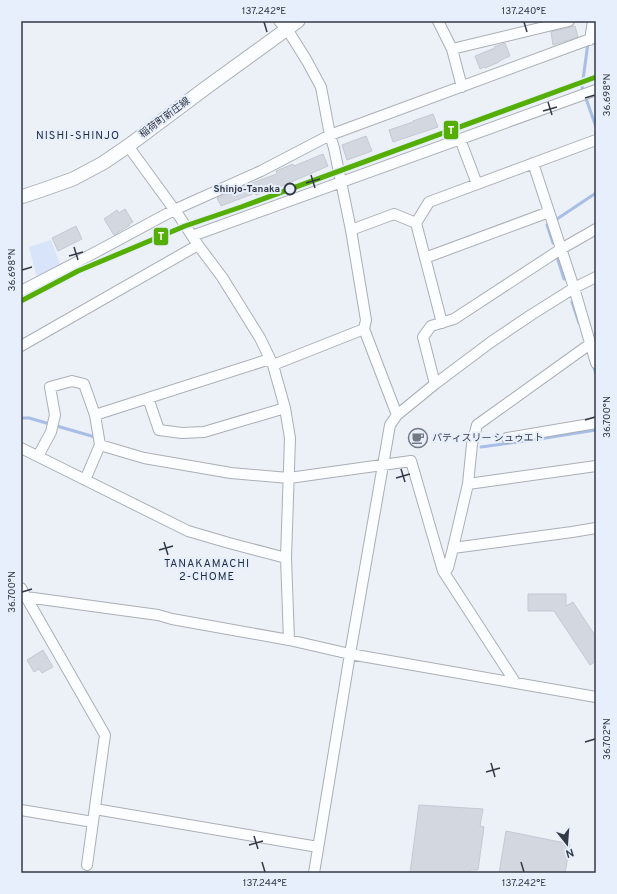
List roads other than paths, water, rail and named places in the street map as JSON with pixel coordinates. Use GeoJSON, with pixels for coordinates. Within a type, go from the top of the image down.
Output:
{"type":"FeatureCollection","features":[{"type":"Feature","properties":{"kind":"main road","name":"稲荷町新庄線"},"geometry":{"type":"LineString","coordinates":[[21,197],[73,179],[103,162],[128,146],[207,87],[283,25],[298,21]]}},
{"type":"Feature","properties":{"kind":"street"},"geometry":{"type":"LineString","coordinates":[[438,21],[452,49],[462,87]]}},
{"type":"Feature","properties":{"kind":"street"},"geometry":{"type":"LineString","coordinates":[[452,49],[569,21]]}},
{"type":"Feature","properties":{"kind":"street"},"geometry":{"type":"LineString","coordinates":[[21,291],[174,210],[261,170],[330,135],[593,38],[593,21]]}},
{"type":"Feature","properties":{"kind":"street"},"geometry":{"type":"LineString","coordinates":[[283,25],[308,61],[321,87],[351,230],[366,320],[364,329],[397,415]]}},
{"type":"Feature","properties":{"kind":"street"},"geometry":{"type":"LineString","coordinates":[[192,236],[596,90]]}},
{"type":"Feature","properties":{"kind":"street"},"geometry":{"type":"LineString","coordinates":[[460,139],[477,184]]}},
{"type":"Feature","properties":{"kind":"street"},"geometry":{"type":"LineString","coordinates":[[442,323],[416,223],[429,202],[596,140]]}},
{"type":"Feature","properties":{"kind":"street"},"geometry":{"type":"LineString","coordinates":[[128,146],[198,246],[222,277],[260,338],[272,362],[285,408],[290,438],[286,558],[288,640]]}},
{"type":"Feature","properties":{"kind":"street"},"geometry":{"type":"LineString","coordinates":[[533,163],[574,288],[596,363]]}},
{"type":"Feature","properties":{"kind":"street"},"geometry":{"type":"LineString","coordinates":[[425,258],[549,212]]}},
{"type":"Feature","properties":{"kind":"street"},"geometry":{"type":"LineString","coordinates":[[351,230],[394,214],[416,223]]}},
{"type":"Feature","properties":{"kind":"street"},"geometry":{"type":"LineString","coordinates":[[435,384],[423,337],[431,326],[454,319],[561,249],[596,229]]}},
{"type":"Feature","properties":{"kind":"street"},"geometry":{"type":"LineString","coordinates":[[21,346],[198,246]]}},
{"type":"Feature","properties":{"kind":"street"},"geometry":{"type":"LineString","coordinates":[[314,873],[390,425],[397,415],[491,342],[574,288],[596,277]]}},
{"type":"Feature","properties":{"kind":"street"},"geometry":{"type":"LineString","coordinates":[[95,415],[272,362],[364,329]]}},
{"type":"Feature","properties":{"kind":"street"},"geometry":{"type":"LineString","coordinates":[[444,572],[448,568],[468,484],[472,444],[477,425],[590,344]]}},
{"type":"Feature","properties":{"kind":"street"},"geometry":{"type":"LineString","coordinates":[[38,456],[51,432],[55,415],[50,387],[72,381],[84,384],[95,415],[100,445],[85,480]]}},
{"type":"Feature","properties":{"kind":"street"},"geometry":{"type":"LineString","coordinates":[[148,398],[159,430],[182,433],[204,432],[285,408]]}},
{"type":"Feature","properties":{"kind":"street"},"geometry":{"type":"LineString","coordinates":[[507,438],[596,423]]}},
{"type":"Feature","properties":{"kind":"street"},"geometry":{"type":"LineString","coordinates":[[100,445],[151,459],[231,473],[289,478],[412,461],[444,572],[515,682]]}},
{"type":"Feature","properties":{"kind":"street"},"geometry":{"type":"LineString","coordinates":[[21,448],[188,531],[286,558]]}},
{"type":"Feature","properties":{"kind":"street"},"geometry":{"type":"LineString","coordinates":[[468,484],[596,466]]}},
{"type":"Feature","properties":{"kind":"street"},"geometry":{"type":"LineString","coordinates":[[453,548],[596,528]]}},
{"type":"Feature","properties":{"kind":"street"},"geometry":{"type":"LineString","coordinates":[[21,588],[105,735],[87,865]]}},
{"type":"Feature","properties":{"kind":"street"},"geometry":{"type":"LineString","coordinates":[[26,597],[158,615],[172,619],[288,640],[350,654],[596,697]]}},
{"type":"Feature","properties":{"kind":"street"},"geometry":{"type":"LineString","coordinates":[[95,809],[318,847]]}},
{"type":"Feature","properties":{"kind":"street"},"geometry":{"type":"LineString","coordinates":[[21,810],[93,822]]}},
{"type":"Feature","properties":{"kind":"waterway"},"geometry":{"type":"LineString","coordinates":[[588,43],[582,87],[596,127]]}},
{"type":"Feature","properties":{"kind":"waterway"},"geometry":{"type":"LineString","coordinates":[[557,219],[596,193]]}},
{"type":"Feature","properties":{"kind":"waterway"},"geometry":{"type":"LineString","coordinates":[[547,225],[553,243]]}},
{"type":"Feature","properties":{"kind":"waterway"},"geometry":{"type":"LineString","coordinates":[[557,257],[564,279]]}},
{"type":"Feature","properties":{"kind":"waterway"},"geometry":{"type":"LineString","coordinates":[[572,302],[579,323]]}},
{"type":"Feature","properties":{"kind":"waterway"},"geometry":{"type":"LineString","coordinates":[[593,365],[596,374]]}},
{"type":"Feature","properties":{"kind":"waterway"},"geometry":{"type":"LineString","coordinates":[[21,418],[29,418],[95,437]]}},
{"type":"Feature","properties":{"kind":"waterway"},"geometry":{"type":"LineString","coordinates":[[481,447],[596,430]]}},
{"type":"Feature","properties":{"kind":"place","name":"Shinjo-Tanaka"},"geometry":{"type":"Point","coordinates":[290,189]}},
{"type":"Feature","properties":{"kind":"place","name":"パティスリー シュゥエト"},"geometry":{"type":"Point","coordinates":[418,438]}},
{"type":"Feature","properties":{"kind":"district","name":"NISHI-SHINJO"},"geometry":{"type":"Point","coordinates":[78,136]}},
{"type":"Feature","properties":{"kind":"district","name":"TANAKAMACHI 2-CHOME"},"geometry":{"type":"Point","coordinates":[207,570]}}]}
